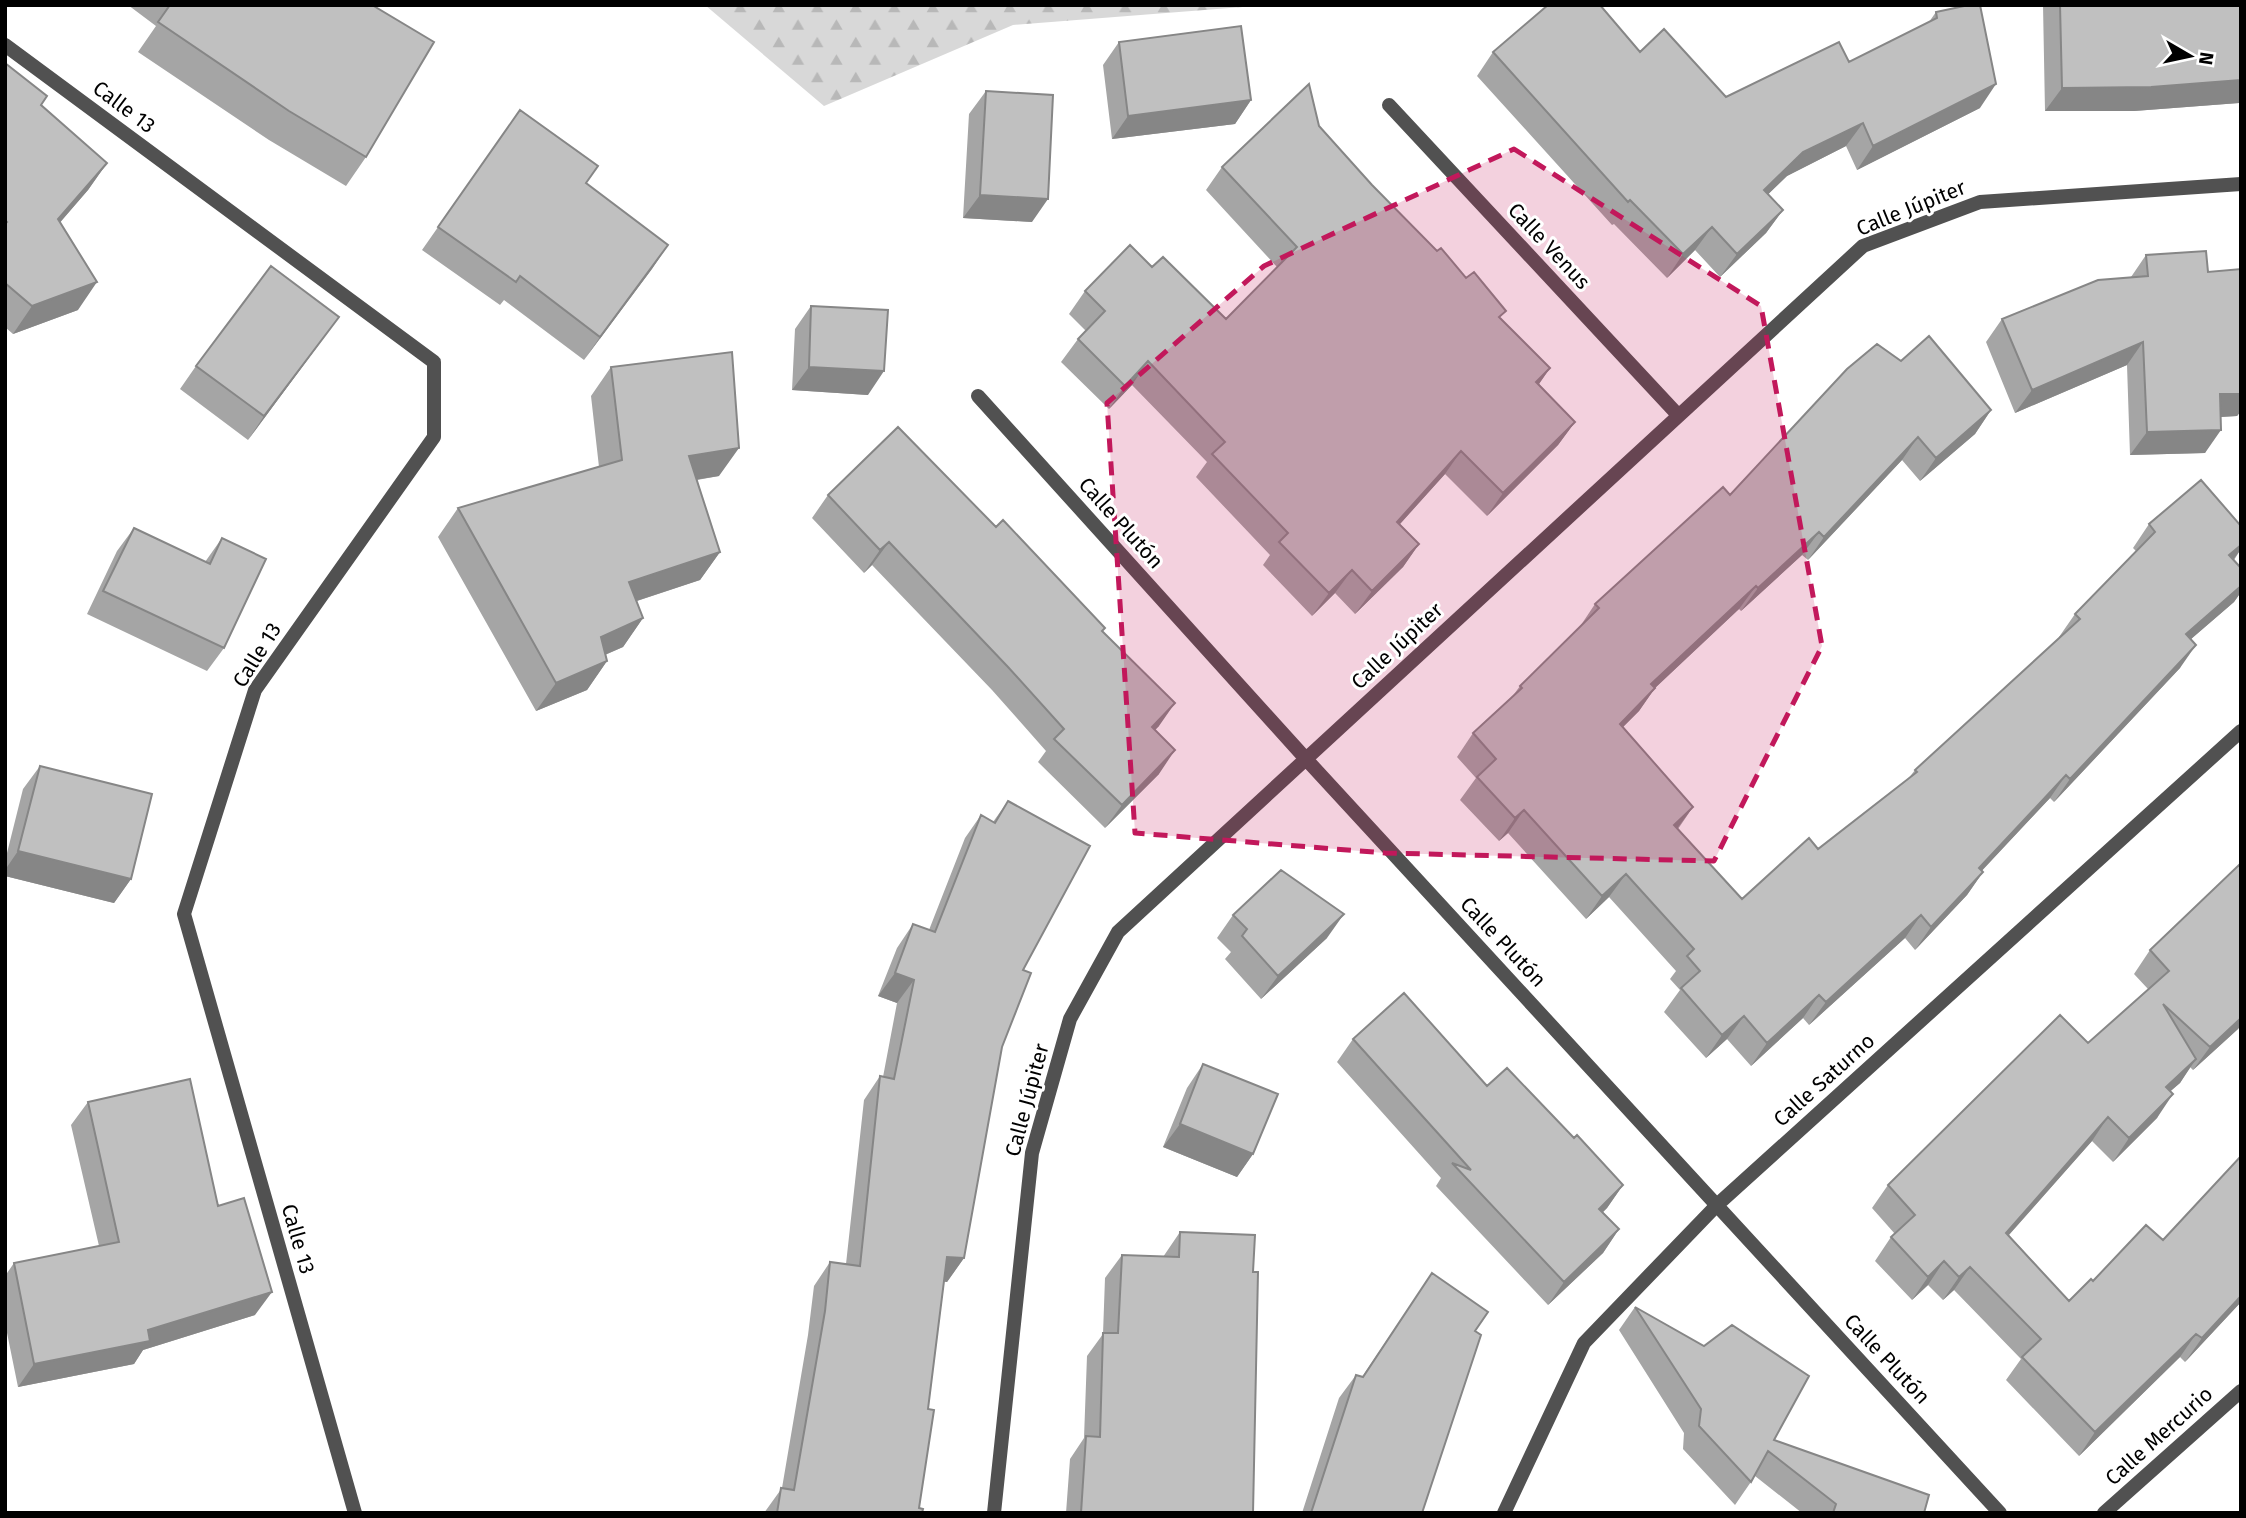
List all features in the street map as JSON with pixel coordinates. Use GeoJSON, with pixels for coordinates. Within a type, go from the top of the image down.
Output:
{"type":"FeatureCollection","features":[{"type":"Feature","properties":{"kind":"street","name":"Calle 13"},"geometry":{"type":"LineString","coordinates":[[5,45],[433,362],[434,437],[255,690],[184,914],[355,1513]]}},
{"type":"Feature","properties":{"kind":"street","name":"Calle Venus"},"geometry":{"type":"LineString","coordinates":[[1389,105],[1678,415]]}},
{"type":"Feature","properties":{"kind":"street","name":"Calle Júpiter"},"geometry":{"type":"LineString","coordinates":[[994,1513],[1032,1153],[1070,1019],[1118,932],[1863,246],[1980,202],[2241,184]]}},
{"type":"Feature","properties":{"kind":"street","name":"Calle Plutón"},"geometry":{"type":"LineString","coordinates":[[978,397],[1306,759],[2000,1513]]}},
{"type":"Feature","properties":{"kind":"street","name":"Calle Saturno"},"geometry":{"type":"LineString","coordinates":[[1504,1513],[1584,1343],[1717,1205],[2241,731]]}},
{"type":"Feature","properties":{"kind":"street","name":"Calle Mercurio"},"geometry":{"type":"LineString","coordinates":[[2104,1513],[2241,1391]]}},
{"type":"Feature","properties":{"kind":"highlighted area"},"geometry":{"type":"Polygon","coordinates":[[[1514,149],[1761,306],[1822,646],[1714,861],[1385,853],[1135,833],[1107,403],[1264,266],[1514,149]]]}},
{"type":"Feature","properties":{"kind":"green space"},"geometry":{"type":"Polygon","coordinates":[[[705,5],[1268,5],[1013,25],[824,106],[705,5]]]}},
{"type":"Feature","properties":{"kind":"building"},"geometry":{"type":"Polygon","coordinates":[[[170,5],[372,5],[434,42],[366,157],[289,111],[158,22],[170,5]]]}},
{"type":"Feature","properties":{"kind":"building"},"geometry":{"type":"Polygon","coordinates":[[[1548,5],[1600,5],[1640,52],[1664,29],[1726,97],[1839,42],[1849,62],[1937,18],[1936,12],[1980,5],[1996,84],[1873,146],[1863,123],[1803,152],[1764,190],[1783,210],[1737,254],[1712,227],[1683,254],[1630,200],[1628,202],[1493,52],[1548,5]]]}},
{"type":"Feature","properties":{"kind":"building"},"geometry":{"type":"Polygon","coordinates":[[[2060,5],[2241,5],[2241,80],[2151,87],[2062,88],[2060,5]]]}},
{"type":"Feature","properties":{"kind":"building"},"geometry":{"type":"Polygon","coordinates":[[[1241,26],[1251,100],[1128,116],[1119,42],[1241,26]]]}},
{"type":"Feature","properties":{"kind":"building"},"geometry":{"type":"Polygon","coordinates":[[[5,63],[47,96],[41,105],[107,163],[58,219],[97,282],[32,306],[5,283],[5,63]]]}},
{"type":"Feature","properties":{"kind":"building"},"geometry":{"type":"Polygon","coordinates":[[[1309,84],[1319,126],[1437,251],[1441,248],[1466,278],[1474,272],[1506,311],[1499,317],[1550,368],[1536,382],[1575,422],[1503,493],[1461,451],[1397,522],[1419,544],[1372,591],[1352,570],[1329,593],[1279,542],[1288,533],[1212,454],[1225,442],[1148,361],[1125,386],[1078,339],[1105,311],[1085,291],[1130,245],[1152,267],[1163,257],[1226,319],[1297,247],[1222,167],[1309,84]]]}},
{"type":"Feature","properties":{"kind":"building"},"geometry":{"type":"Polygon","coordinates":[[[986,91],[1053,95],[1048,199],[980,195],[986,91]]]}},
{"type":"Feature","properties":{"kind":"building"},"geometry":{"type":"Polygon","coordinates":[[[520,110],[598,166],[586,183],[668,245],[600,337],[520,276],[516,282],[438,227],[520,110]]]}},
{"type":"Feature","properties":{"kind":"building"},"geometry":{"type":"Polygon","coordinates":[[[2206,251],[2208,272],[2241,269],[2241,394],[2220,394],[2221,430],[2147,432],[2143,342],[2032,390],[2002,319],[2098,280],[2148,276],[2146,255],[2206,251]]]}},
{"type":"Feature","properties":{"kind":"building"},"geometry":{"type":"Polygon","coordinates":[[[271,266],[339,317],[264,416],[196,366],[271,266]]]}},
{"type":"Feature","properties":{"kind":"building"},"geometry":{"type":"Polygon","coordinates":[[[811,306],[888,310],[884,371],[809,367],[811,306]]]}},
{"type":"Feature","properties":{"kind":"building"},"geometry":{"type":"Polygon","coordinates":[[[1929,336],[1991,410],[1936,458],[1918,437],[1824,537],[1819,532],[1758,588],[1756,586],[1651,684],[1655,688],[1620,724],[1693,807],[1674,825],[1742,899],[1809,838],[1818,849],[1917,772],[1915,770],[2080,619],[2075,614],[2155,532],[2149,524],[2201,480],[2241,526],[2241,545],[2229,555],[2241,568],[2241,586],[2186,634],[2196,645],[2070,779],[2066,775],[1979,868],[1983,872],[1931,927],[1921,915],[1826,1002],[1819,995],[1767,1043],[1744,1016],[1722,1035],[1681,988],[1700,971],[1687,956],[1694,949],[1626,874],[1602,896],[1524,810],[1515,818],[1477,777],[1496,759],[1473,733],[1522,688],[1520,686],[1599,608],[1595,604],[1723,487],[1730,495],[1847,369],[1877,344],[1901,361],[1929,336]]]}},
{"type":"Feature","properties":{"kind":"building"},"geometry":{"type":"Polygon","coordinates":[[[732,352],[739,448],[689,456],[720,552],[629,582],[643,618],[601,637],[607,661],[556,683],[458,508],[622,460],[611,367],[732,352]]]}},
{"type":"Feature","properties":{"kind":"building"},"geometry":{"type":"Polygon","coordinates":[[[898,427],[996,527],[1003,520],[1105,628],[1102,631],[1175,703],[1152,727],[1175,750],[1122,805],[1054,739],[1064,729],[1008,667],[889,542],[880,550],[828,495],[898,427]]]}},
{"type":"Feature","properties":{"kind":"building"},"geometry":{"type":"Polygon","coordinates":[[[134,528],[210,564],[222,538],[266,559],[224,648],[103,591],[134,528]]]}},
{"type":"Feature","properties":{"kind":"building"},"geometry":{"type":"Polygon","coordinates":[[[40,766],[152,794],[131,879],[18,851],[40,766]]]}},
{"type":"Feature","properties":{"kind":"building"},"geometry":{"type":"Polygon","coordinates":[[[1008,801],[1090,846],[1023,970],[1031,973],[1002,1047],[964,1258],[947,1257],[928,1409],[934,1410],[919,1508],[923,1509],[922,1513],[777,1513],[781,1488],[794,1490],[825,1311],[830,1262],[860,1266],[880,1076],[894,1079],[914,980],[895,973],[913,924],[935,932],[981,815],[995,823],[1008,801]]]}},
{"type":"Feature","properties":{"kind":"building"},"geometry":{"type":"Polygon","coordinates":[[[2240,864],[2241,1018],[2210,1047],[2163,1004],[2196,1059],[2166,1087],[2173,1094],[2129,1138],[2108,1117],[2006,1233],[2069,1301],[2091,1279],[2093,1281],[2146,1225],[2163,1240],[2241,1156],[2241,1296],[2202,1338],[2196,1334],[2095,1432],[2022,1357],[2041,1339],[1970,1267],[1959,1277],[1944,1261],[1928,1277],[1891,1237],[1915,1215],[1888,1185],[2060,1015],[2088,1043],[2169,971],[2150,950],[2240,864]]]}},
{"type":"Feature","properties":{"kind":"building"},"geometry":{"type":"Polygon","coordinates":[[[1281,870],[1344,914],[1278,976],[1242,936],[1247,929],[1233,915],[1281,870]]]}},
{"type":"Feature","properties":{"kind":"building"},"geometry":{"type":"Polygon","coordinates":[[[1404,993],[1487,1086],[1507,1068],[1574,1138],[1577,1135],[1623,1185],[1599,1209],[1619,1229],[1564,1282],[1452,1163],[1471,1170],[1353,1039],[1404,993]]]}},
{"type":"Feature","properties":{"kind":"building"},"geometry":{"type":"Polygon","coordinates":[[[1203,1064],[1278,1094],[1253,1154],[1180,1124],[1203,1064]]]}},
{"type":"Feature","properties":{"kind":"building"},"geometry":{"type":"Polygon","coordinates":[[[190,1079],[218,1206],[244,1198],[272,1292],[148,1330],[150,1341],[34,1364],[14,1263],[119,1242],[88,1102],[190,1079]]]}},
{"type":"Feature","properties":{"kind":"building"},"geometry":{"type":"Polygon","coordinates":[[[1180,1232],[1255,1235],[1253,1272],[1258,1272],[1253,1513],[1081,1513],[1086,1436],[1100,1437],[1103,1333],[1118,1333],[1122,1255],[1179,1257],[1180,1232]]]}},
{"type":"Feature","properties":{"kind":"building"},"geometry":{"type":"Polygon","coordinates":[[[1432,1273],[1488,1312],[1475,1331],[1481,1335],[1422,1513],[1311,1513],[1356,1375],[1363,1377],[1432,1273]]]}},
{"type":"Feature","properties":{"kind":"building"},"geometry":{"type":"Polygon","coordinates":[[[1635,1307],[1704,1346],[1732,1325],[1809,1376],[1774,1440],[1929,1495],[1924,1513],[1833,1513],[1836,1504],[1768,1451],[1751,1482],[1699,1426],[1701,1409],[1635,1307]]]}}]}
